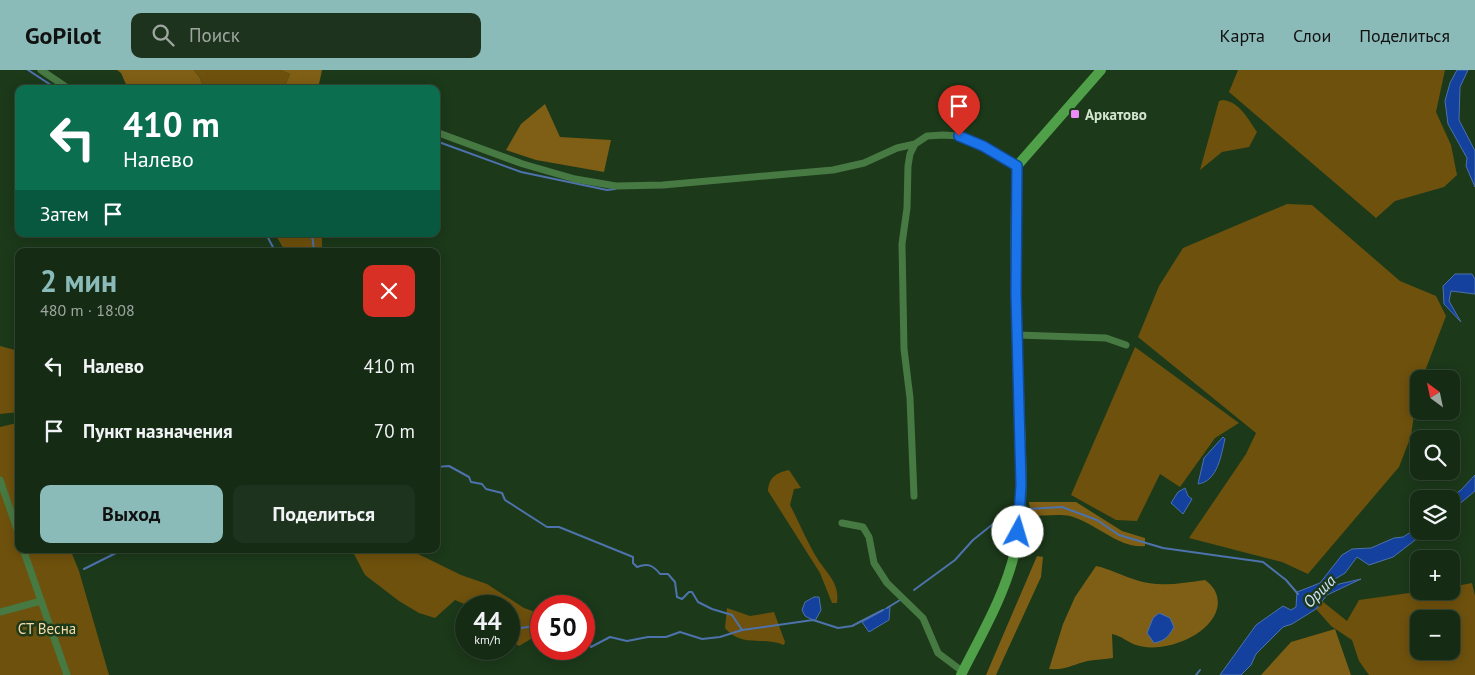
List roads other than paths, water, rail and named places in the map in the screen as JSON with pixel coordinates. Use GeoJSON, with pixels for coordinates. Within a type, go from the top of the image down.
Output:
{"type":"FeatureCollection","features":[{"type":"Feature","properties":{"kind":"main road"},"geometry":{"type":"LineString","coordinates":[[962,673],[1003,590],[1012,562],[1018,532],[1021,485],[1015,238],[1017,166],[1101,70]]}},
{"type":"Feature","properties":{"kind":"street"},"geometry":{"type":"LineString","coordinates":[[41,70],[63,85]]}},
{"type":"Feature","properties":{"kind":"street"},"geometry":{"type":"LineString","coordinates":[[440,133],[523,164],[575,179],[616,186],[663,185],[833,170],[858,165],[897,148],[915,144],[927,136],[959,136],[983,146],[1017,166]]}},
{"type":"Feature","properties":{"kind":"street"},"geometry":{"type":"LineString","coordinates":[[914,496],[910,398],[904,350],[902,244],[907,208],[908,166],[910,154],[915,144]]}},
{"type":"Feature","properties":{"kind":"street"},"geometry":{"type":"LineString","coordinates":[[1017,335],[1106,338],[1126,344]]}},
{"type":"Feature","properties":{"kind":"street"},"geometry":{"type":"LineString","coordinates":[[0,480],[15,523]]}},
{"type":"Feature","properties":{"kind":"street"},"geometry":{"type":"LineString","coordinates":[[842,523],[863,527],[869,537],[874,564],[887,583],[905,598],[923,618],[938,653],[962,673]]}},
{"type":"Feature","properties":{"kind":"street"},"geometry":{"type":"LineString","coordinates":[[24,553],[66,675]]}},
{"type":"Feature","properties":{"kind":"street"},"geometry":{"type":"LineString","coordinates":[[0,612],[41,601]]}},
{"type":"Feature","properties":{"kind":"water"},"geometry":{"type":"Polygon","coordinates":[[[1457,70],[1468,70],[1460,87],[1459,120],[1475,151],[1475,187],[1466,166],[1467,158],[1448,124],[1445,101],[1450,83],[1457,70]]]}},
{"type":"Feature","properties":{"kind":"water"},"geometry":{"type":"Polygon","coordinates":[[[1455,274],[1472,274],[1475,279],[1475,294],[1451,291],[1449,301],[1461,322],[1444,304],[1443,286],[1455,274]]]}},
{"type":"Feature","properties":{"kind":"water"},"geometry":{"type":"Polygon","coordinates":[[[1223,437],[1225,439],[1222,452],[1214,473],[1205,482],[1198,484],[1204,458],[1223,437]]]}},
{"type":"Feature","properties":{"kind":"water"},"geometry":{"type":"Polygon","coordinates":[[[1475,475],[1475,491],[1460,504],[1461,490],[1475,475]]]}},
{"type":"Feature","properties":{"kind":"water"},"geometry":{"type":"Polygon","coordinates":[[[1185,488],[1188,496],[1192,499],[1183,514],[1171,503],[1178,492],[1185,488]]]}},
{"type":"Feature","properties":{"kind":"water","name":"Орша"},"geometry":{"type":"Polygon","coordinates":[[[1410,533],[1410,540],[1415,540],[1393,557],[1369,565],[1357,557],[1345,573],[1330,582],[1335,585],[1361,579],[1327,595],[1316,609],[1292,624],[1283,627],[1256,654],[1251,665],[1241,675],[1220,675],[1256,625],[1283,606],[1291,610],[1296,607],[1297,592],[1320,583],[1342,555],[1352,549],[1371,548],[1394,538],[1403,537],[1410,533]]]}},
{"type":"Feature","properties":{"kind":"water"},"geometry":{"type":"Polygon","coordinates":[[[814,597],[819,597],[821,610],[815,621],[805,616],[802,610],[805,602],[814,597]]]}},
{"type":"Feature","properties":{"kind":"water"},"geometry":{"type":"Polygon","coordinates":[[[890,606],[889,620],[869,632],[862,622],[890,606]]]}},
{"type":"Feature","properties":{"kind":"water"},"geometry":{"type":"Polygon","coordinates":[[[1159,613],[1170,618],[1174,627],[1166,638],[1154,643],[1147,633],[1153,618],[1159,613]]]}},
{"type":"Feature","properties":{"kind":"waterway"},"geometry":{"type":"LineString","coordinates":[[28,70],[51,85]]}},
{"type":"Feature","properties":{"kind":"waterway"},"geometry":{"type":"LineString","coordinates":[[440,142],[521,172],[607,190],[615,189]]}},
{"type":"Feature","properties":{"kind":"waterway"},"geometry":{"type":"LineString","coordinates":[[268,237],[273,248]]}},
{"type":"Feature","properties":{"kind":"waterway"},"geometry":{"type":"LineString","coordinates":[[312,237],[314,248]]}},
{"type":"Feature","properties":{"kind":"waterway"},"geometry":{"type":"LineString","coordinates":[[440,467],[449,466],[469,477],[471,482],[482,484],[486,489],[502,493],[505,500],[547,527],[559,527],[633,557],[633,563],[637,567],[650,566],[660,574],[668,574],[675,582],[677,597],[682,599],[689,592],[692,592],[698,602],[712,609],[732,615],[742,630],[813,620],[838,628],[852,626],[883,610]]}},
{"type":"Feature","properties":{"kind":"waterway","name":"Орша"},"geometry":{"type":"LineString","coordinates":[[1028,509],[1062,507],[1097,520],[1119,535],[1163,548],[1263,562],[1286,580],[1298,594]]}},
{"type":"Feature","properties":{"kind":"waterway"},"geometry":{"type":"LineString","coordinates":[[914,590],[955,560],[973,540],[1008,512]]}},
{"type":"Feature","properties":{"kind":"waterway"},"geometry":{"type":"LineString","coordinates":[[84,569],[116,553]]}},
{"type":"Feature","properties":{"kind":"waterway"},"geometry":{"type":"LineString","coordinates":[[887,608],[900,600]]}},
{"type":"Feature","properties":{"kind":"waterway"},"geometry":{"type":"LineString","coordinates":[[521,628],[530,627]]}},
{"type":"Feature","properties":{"kind":"waterway"},"geometry":{"type":"LineString","coordinates":[[595,645],[610,637],[627,641],[648,637],[666,637],[680,632],[702,639],[720,637],[742,630]]}},
{"type":"Feature","properties":{"kind":"waterway"},"geometry":{"type":"LineString","coordinates":[[1196,675],[1200,670]]}},
{"type":"Feature","properties":{"kind":"place","name":"Аркатово"},"geometry":{"type":"Point","coordinates":[1075,114]}},
{"type":"Feature","properties":{"kind":"park label","name":"СТ Весна"},"geometry":{"type":"Point","coordinates":[47,628]}}]}
